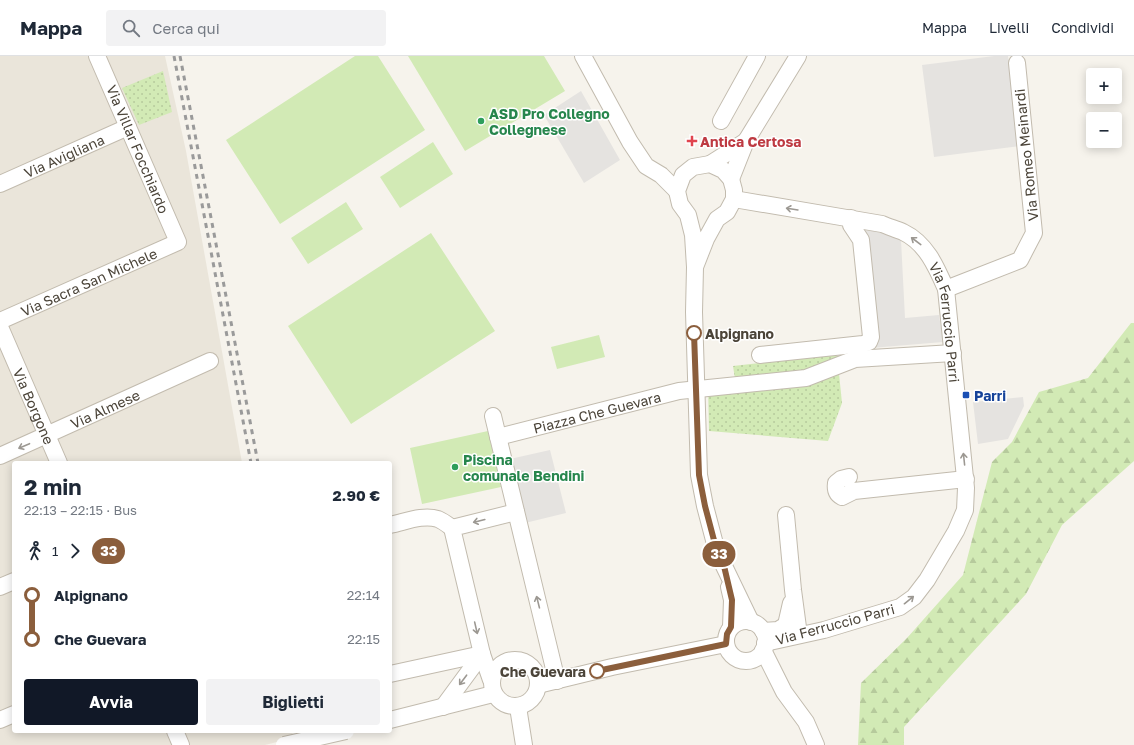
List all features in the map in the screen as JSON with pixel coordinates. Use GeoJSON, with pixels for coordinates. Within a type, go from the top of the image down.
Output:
{"type":"FeatureCollection","features":[{"type":"Feature","properties":{"kind":"street","name":"Via Villar Focchiardo"},"geometry":{"type":"LineString","coordinates":[[97,56],[178,242]]}},
{"type":"Feature","properties":{"kind":"street"},"geometry":{"type":"LineString","coordinates":[[583,56],[638,154],[646,166],[661,175],[677,191],[680,204],[688,215],[693,236],[695,267],[694,312],[699,475],[705,506],[715,544],[724,566],[761,637],[784,692]]}},
{"type":"Feature","properties":{"kind":"street"},"geometry":{"type":"LineString","coordinates":[[721,121],[757,56]]}},
{"type":"Feature","properties":{"kind":"street"},"geometry":{"type":"LineString","coordinates":[[731,179],[746,141],[798,56]]}},
{"type":"Feature","properties":{"kind":"street","name":"Via Romeo Meinardi"},"geometry":{"type":"LineString","coordinates":[[946,288],[1020,260],[1034,233],[1017,63]]}},
{"type":"Feature","properties":{"kind":"street","name":"Via Avigliana"},"geometry":{"type":"LineString","coordinates":[[0,184],[128,127]]}},
{"type":"Feature","properties":{"kind":"street"},"geometry":{"type":"LineString","coordinates":[[677,191],[683,175],[693,167],[710,164],[746,141]]}},
{"type":"Feature","properties":{"kind":"street"},"geometry":{"type":"LineString","coordinates":[[695,267],[706,239],[718,219],[727,212],[734,199],[734,190],[731,179],[723,170],[710,164]]}},
{"type":"Feature","properties":{"kind":"street"},"geometry":{"type":"LineString","coordinates":[[661,175],[683,175]]}},
{"type":"Feature","properties":{"kind":"street","name":"Via Ferruccio Parri"},"geometry":{"type":"LineString","coordinates":[[734,199],[851,222],[882,224],[904,232],[922,245],[935,264],[946,288],[966,479],[965,510],[956,531],[927,580],[914,596],[900,607],[799,635],[761,637]]}},
{"type":"Feature","properties":{"kind":"street"},"geometry":{"type":"LineString","coordinates":[[688,215],[701,221],[718,219]]}},
{"type":"Feature","properties":{"kind":"street"},"geometry":{"type":"LineString","coordinates":[[851,222],[854,256]]}},
{"type":"Feature","properties":{"kind":"street"},"geometry":{"type":"LineString","coordinates":[[760,355],[863,344],[869,342],[871,337],[861,240],[851,222]]}},
{"type":"Feature","properties":{"kind":"street","name":"Via Sacra San Michele"},"geometry":{"type":"LineString","coordinates":[[0,321],[178,242]]}},
{"type":"Feature","properties":{"kind":"street","name":"Via Borgone"},"geometry":{"type":"LineString","coordinates":[[0,327],[58,461]]}},
{"type":"Feature","properties":{"kind":"street","name":"Piazza Che Guevara"},"geometry":{"type":"LineString","coordinates":[[498,437],[679,391],[806,378],[855,359],[953,353]]}},
{"type":"Feature","properties":{"kind":"street","name":"Via Almese"},"geometry":{"type":"LineString","coordinates":[[0,456],[210,361]]}},
{"type":"Feature","properties":{"kind":"street"},"geometry":{"type":"LineString","coordinates":[[493,416],[557,681]]}},
{"type":"Feature","properties":{"kind":"street"},"geometry":{"type":"LineString","coordinates":[[849,478],[842,479],[836,483],[835,490],[838,495],[842,497],[854,491],[966,479]]}},
{"type":"Feature","properties":{"kind":"street"},"geometry":{"type":"LineString","coordinates":[[452,528],[516,512]]}},
{"type":"Feature","properties":{"kind":"street"},"geometry":{"type":"LineString","coordinates":[[786,515],[799,635]]}},
{"type":"Feature","properties":{"kind":"street"},"geometry":{"type":"LineString","coordinates":[[392,525],[421,518],[432,518],[440,520],[452,528],[482,654],[492,687],[500,702],[507,706],[518,707],[534,697],[545,631]]}},
{"type":"Feature","properties":{"kind":"street"},"geometry":{"type":"LineString","coordinates":[[724,566],[732,600],[731,627],[727,634],[726,644],[729,652],[735,658],[744,661],[751,660],[759,656],[761,637]]}},
{"type":"Feature","properties":{"kind":"street"},"geometry":{"type":"LineString","coordinates":[[0,587],[12,582]]}},
{"type":"Feature","properties":{"kind":"street"},"geometry":{"type":"LineString","coordinates":[[761,637],[786,625],[790,614],[793,590]]}},
{"type":"Feature","properties":{"kind":"street"},"geometry":{"type":"LineString","coordinates":[[731,627],[739,622],[761,637]]}},
{"type":"Feature","properties":{"kind":"street"},"geometry":{"type":"LineString","coordinates":[[536,678],[557,681],[726,644]]}},
{"type":"Feature","properties":{"kind":"street"},"geometry":{"type":"LineString","coordinates":[[392,674],[482,654]]}},
{"type":"Feature","properties":{"kind":"street"},"geometry":{"type":"LineString","coordinates":[[443,707],[482,654]]}},
{"type":"Feature","properties":{"kind":"street"},"geometry":{"type":"LineString","coordinates":[[492,687],[495,669],[503,662],[514,659],[524,661],[532,667],[536,678]]}},
{"type":"Feature","properties":{"kind":"street"},"geometry":{"type":"LineString","coordinates":[[751,660],[784,692],[806,722],[816,745]]}},
{"type":"Feature","properties":{"kind":"street"},"geometry":{"type":"LineString","coordinates":[[392,720],[443,707],[492,687]]}},
{"type":"Feature","properties":{"kind":"street"},"geometry":{"type":"LineString","coordinates":[[518,707],[524,745]]}},
{"type":"Feature","properties":{"kind":"street"},"geometry":{"type":"LineString","coordinates":[[0,720],[12,715]]}},
{"type":"Feature","properties":{"kind":"street"},"geometry":{"type":"LineString","coordinates":[[176,733],[181,745]]}},
{"type":"Feature","properties":{"kind":"street"},"geometry":{"type":"LineString","coordinates":[[284,745],[337,733]]}},
{"type":"Feature","properties":{"kind":"shaded area"},"geometry":{"type":"Polygon","coordinates":[[[0,56],[165,56],[186,151],[242,461],[12,461],[12,733],[292,733],[293,738],[265,745],[0,745],[0,56]]]}},
{"type":"Feature","properties":{"kind":"shaded area"},"geometry":{"type":"Polygon","coordinates":[[[994,56],[1008,56],[1020,146],[934,157],[922,65],[994,56]]]}},
{"type":"Feature","properties":{"kind":"shaded area"},"geometry":{"type":"Polygon","coordinates":[[[581,91],[620,160],[584,183],[544,115],[581,91]]]}},
{"type":"Feature","properties":{"kind":"shaded area"},"geometry":{"type":"Polygon","coordinates":[[[863,230],[883,232],[901,240],[905,318],[939,315],[943,342],[871,348],[863,230]]]}},
{"type":"Feature","properties":{"kind":"shaded area"},"geometry":{"type":"Polygon","coordinates":[[[1023,397],[1024,406],[1008,439],[978,444],[973,402],[1023,397]]]}},
{"type":"Feature","properties":{"kind":"shaded area"},"geometry":{"type":"Polygon","coordinates":[[[550,450],[566,513],[525,523],[510,459],[550,450]]]}},
{"type":"Feature","properties":{"kind":"green space"},"geometry":{"type":"Polygon","coordinates":[[[355,56],[378,56],[425,130],[280,224],[226,140],[355,56]]]}},
{"type":"Feature","properties":{"kind":"green space","name":"ASD Pro Collegno Collegnese"},"geometry":{"type":"Polygon","coordinates":[[[408,56],[544,56],[565,91],[465,151],[408,56]]]}},
{"type":"Feature","properties":{"kind":"green space"},"geometry":{"type":"Polygon","coordinates":[[[163,71],[172,112],[139,125],[122,88],[163,71]]]}},
{"type":"Feature","properties":{"kind":"green space"},"geometry":{"type":"Polygon","coordinates":[[[433,142],[453,174],[400,208],[380,177],[433,142]]]}},
{"type":"Feature","properties":{"kind":"green space"},"geometry":{"type":"Polygon","coordinates":[[[346,202],[363,229],[308,264],[291,238],[346,202]]]}},
{"type":"Feature","properties":{"kind":"green space"},"geometry":{"type":"Polygon","coordinates":[[[431,233],[495,331],[351,424],[288,326],[431,233]]]}},
{"type":"Feature","properties":{"kind":"green space"},"geometry":{"type":"Polygon","coordinates":[[[1131,323],[1134,323],[1134,461],[1062,525],[1026,594],[904,727],[904,745],[858,745],[861,683],[907,638],[963,575],[992,462],[1012,442],[1039,392],[1088,378],[1131,323]]]}},
{"type":"Feature","properties":{"kind":"green space"},"geometry":{"type":"Polygon","coordinates":[[[599,335],[605,357],[557,369],[551,347],[599,335]]]}},
{"type":"Feature","properties":{"kind":"green space"},"geometry":{"type":"Polygon","coordinates":[[[837,354],[842,403],[828,441],[709,431],[708,383],[735,379],[733,366],[837,354]]]}},
{"type":"Feature","properties":{"kind":"green space","name":"Piscina comunale Bendini"},"geometry":{"type":"Polygon","coordinates":[[[488,431],[501,487],[422,504],[410,448],[488,431]]]}},
{"type":"Feature","properties":{"kind":"railway"},"geometry":{"type":"LineString","coordinates":[[174,56],[251,461]]}},
{"type":"Feature","properties":{"kind":"railway"},"geometry":{"type":"LineString","coordinates":[[180,56],[258,461]]}},
{"type":"Feature","properties":{"kind":"railway"},"geometry":{"type":"LineString","coordinates":[[302,733],[305,745]]}},
{"type":"Feature","properties":{"kind":"railway"},"geometry":{"type":"LineString","coordinates":[[309,733],[312,745]]}},
{"type":"Feature","properties":{"kind":"bus line","name":"33"},"geometry":{"type":"LineString","coordinates":[[597,671],[726,644],[727,634],[731,627],[732,600],[724,566],[715,544],[699,475],[694,333]]}},
{"type":"Feature","properties":{"kind":"place","name":"ASD Pro Collegno Collegnese"},"geometry":{"type":"Point","coordinates":[481,121]}},
{"type":"Feature","properties":{"kind":"place","name":"Antica Certosa"},"geometry":{"type":"Point","coordinates":[692,141]}},
{"type":"Feature","properties":{"kind":"place","name":"Alpignano"},"geometry":{"type":"Point","coordinates":[694,333]}},
{"type":"Feature","properties":{"kind":"place","name":"Parri"},"geometry":{"type":"Point","coordinates":[966,395]}},
{"type":"Feature","properties":{"kind":"place","name":"Piscina comunale Bendini"},"geometry":{"type":"Point","coordinates":[455,467]}},
{"type":"Feature","properties":{"kind":"place","name":"Che Guevara"},"geometry":{"type":"Point","coordinates":[597,671]}}]}
